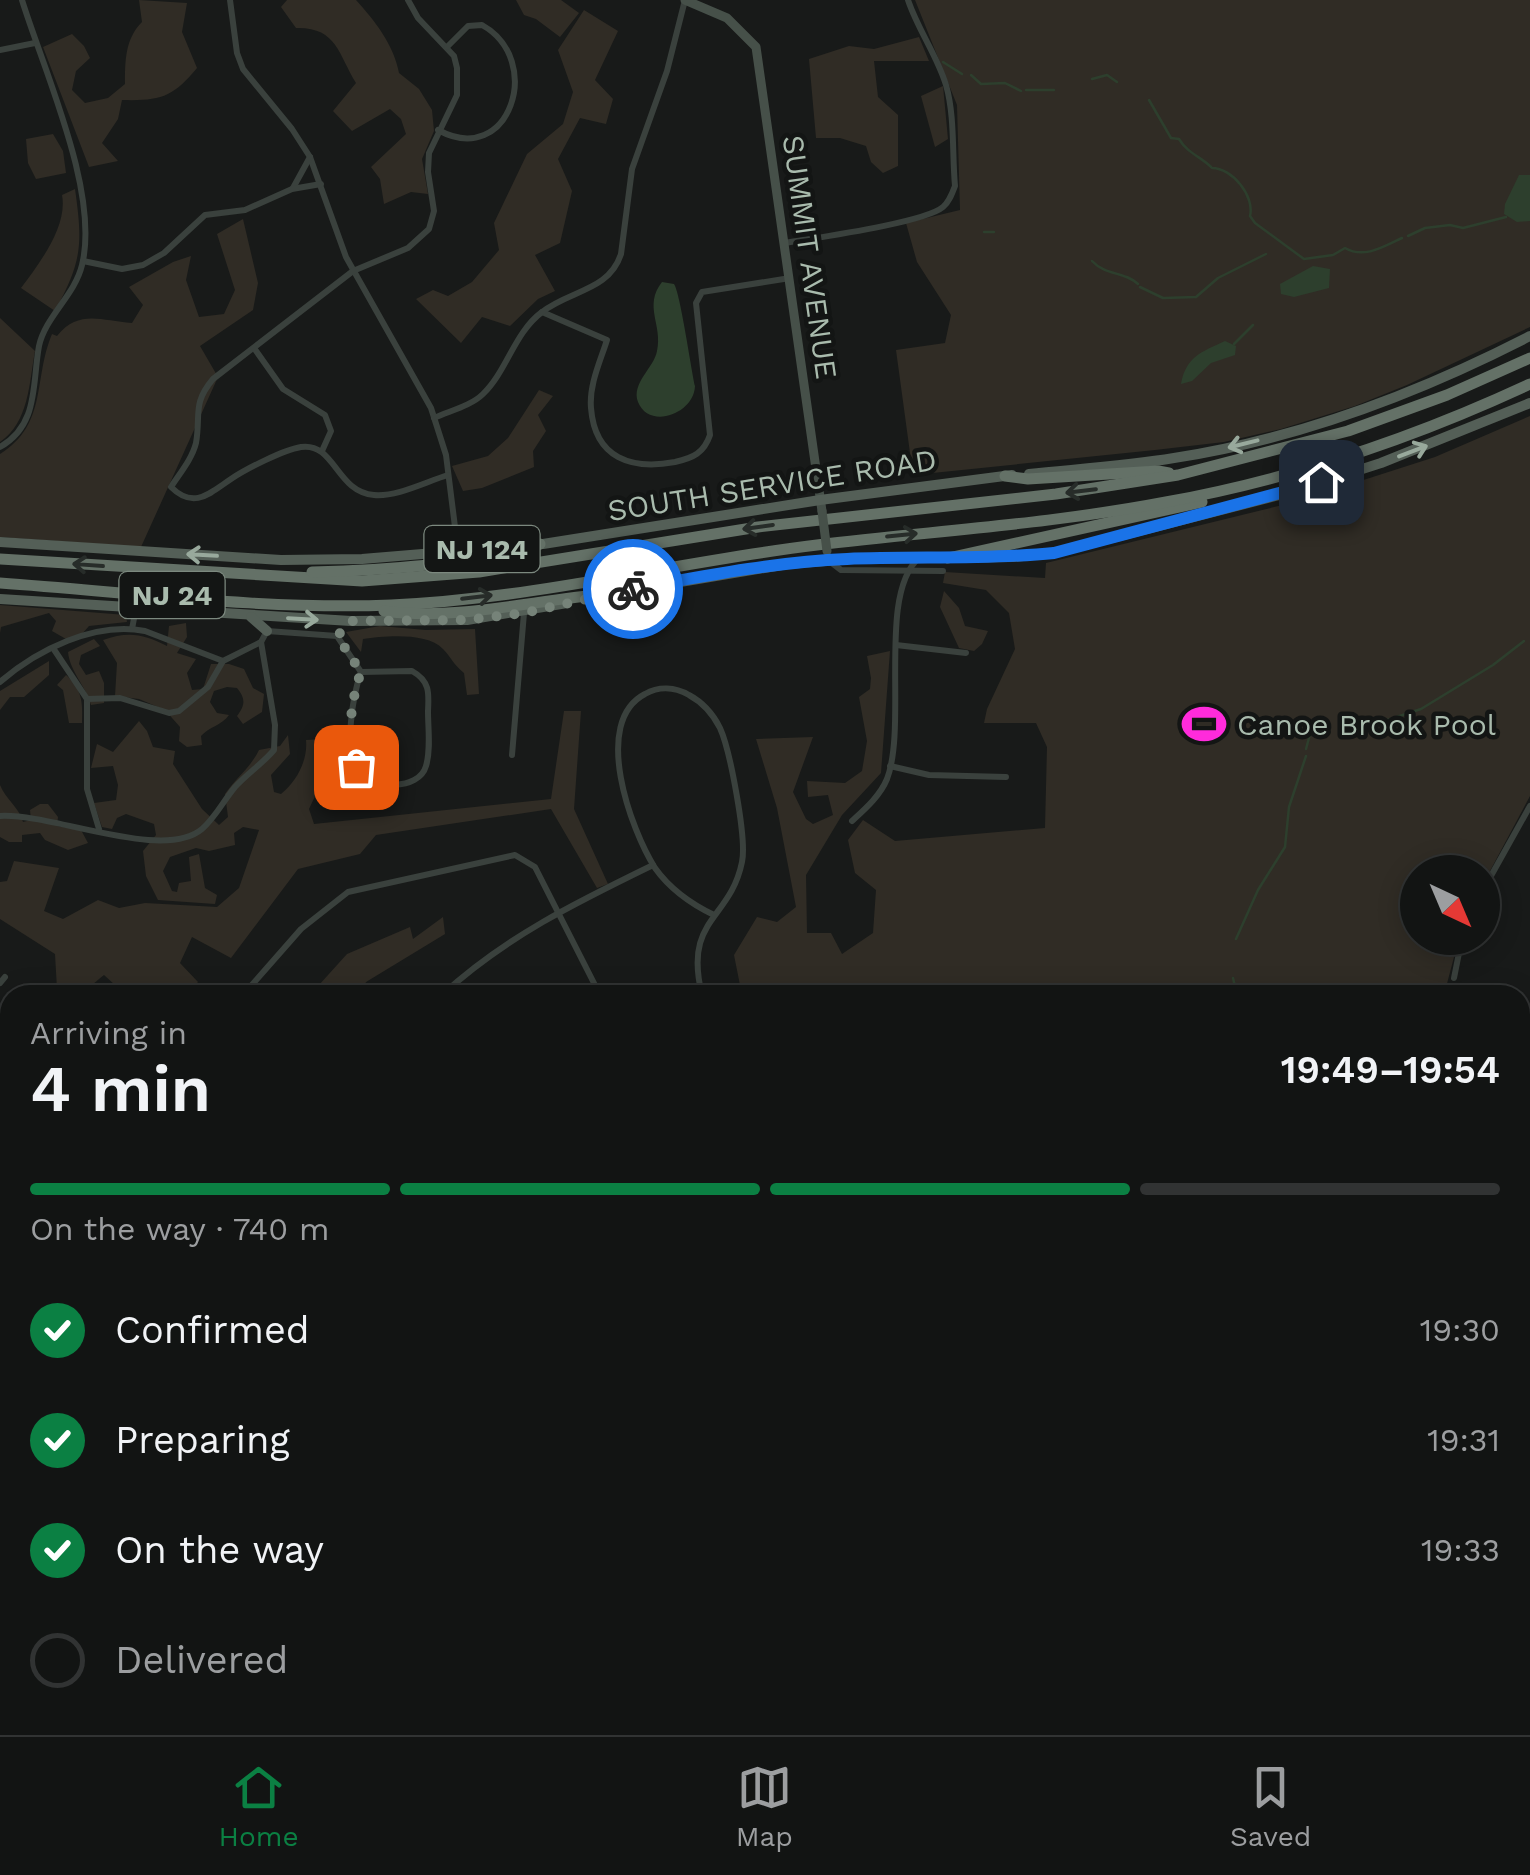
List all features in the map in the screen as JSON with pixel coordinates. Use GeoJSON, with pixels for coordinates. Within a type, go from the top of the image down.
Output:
{"type":"FeatureCollection","features":[{"type":"Feature","properties":{"kind":"highway"},"geometry":{"type":"LineString","coordinates":[[1496,373],[1530,350]]}},
{"type":"Feature","properties":{"kind":"highway","name":"NJ 24"},"geometry":{"type":"LineString","coordinates":[[0,559],[362,581],[439,577],[758,527],[1056,494],[1178,476],[1348,431],[1447,395],[1530,358]]}},
{"type":"Feature","properties":{"kind":"highway","name":"NJ 24"},"geometry":{"type":"LineString","coordinates":[[0,584],[345,605],[481,597],[816,545],[1112,511],[1218,491],[1397,441],[1527,386]]}},
{"type":"Feature","properties":{"kind":"highway"},"geometry":{"type":"LineString","coordinates":[[945,564],[1178,508],[1309,468]]}},
{"type":"Feature","properties":{"kind":"highway"},"geometry":{"type":"LineString","coordinates":[[1005,476],[1028,479],[1158,471],[1178,476]]}},
{"type":"Feature","properties":{"kind":"highway"},"geometry":{"type":"LineString","coordinates":[[232,574],[336,571],[482,558],[540,544]]}},
{"type":"Feature","properties":{"kind":"highway"},"geometry":{"type":"LineString","coordinates":[[345,605],[430,614],[608,594]]}},
{"type":"Feature","properties":{"kind":"main road","name":"SOUTH SERVICE ROAD"},"geometry":{"type":"LineString","coordinates":[[0,542],[326,561],[540,544],[821,506],[1005,476],[1176,458],[1282,434],[1394,397],[1530,336]]}},
{"type":"Feature","properties":{"kind":"main road","name":"NJ 124"},"geometry":{"type":"LineString","coordinates":[[0,599],[352,621],[467,620],[524,613],[608,594],[828,556],[919,558],[945,564],[1054,553],[1291,492],[1381,463],[1530,403]]}},
{"type":"Feature","properties":{"kind":"main road"},"geometry":{"type":"LineString","coordinates":[[250,616],[264,636]]}},
{"type":"Feature","properties":{"kind":"street"},"geometry":{"type":"LineString","coordinates":[[0,447],[26,424],[41,340],[74,286],[83,260],[85,226],[80,180],[22,0]]}},
{"type":"Feature","properties":{"kind":"street"},"geometry":{"type":"LineString","coordinates":[[230,0],[243,69],[310,157],[341,245],[434,418],[446,455],[458,551]]}},
{"type":"Feature","properties":{"kind":"street"},"geometry":{"type":"LineString","coordinates":[[408,0],[418,18],[454,56],[458,82],[428,164],[434,201],[429,229],[408,248],[354,271],[225,369],[204,390],[196,413],[196,444],[171,487],[184,497],[203,498],[238,474],[296,448],[309,447],[322,452],[348,485],[370,495],[390,494],[448,474]]}},
{"type":"Feature","properties":{"kind":"street"},"geometry":{"type":"LineString","coordinates":[[434,418],[480,397],[542,312],[563,298],[600,284],[614,272],[620,259],[632,170],[667,72],[685,0]]}},
{"type":"Feature","properties":{"kind":"street","name":"SUMMIT AVENUE"},"geometry":{"type":"LineString","coordinates":[[685,0],[728,18],[756,46],[828,556]]}},
{"type":"Feature","properties":{"kind":"street"},"geometry":{"type":"LineString","coordinates":[[785,243],[864,230],[934,212],[951,196],[954,186],[949,96],[908,0]]}},
{"type":"Feature","properties":{"kind":"street"},"geometry":{"type":"LineString","coordinates":[[438,130],[460,140],[488,134],[498,126],[510,103],[516,77],[504,42],[482,25],[468,26],[446,47]]}},
{"type":"Feature","properties":{"kind":"street"},"geometry":{"type":"LineString","coordinates":[[0,50],[35,43]]}},
{"type":"Feature","properties":{"kind":"street"},"geometry":{"type":"LineString","coordinates":[[292,189],[310,157]]}},
{"type":"Feature","properties":{"kind":"street"},"geometry":{"type":"LineString","coordinates":[[83,260],[122,269],[143,265],[164,253],[204,215],[258,207],[292,189],[321,184]]}},
{"type":"Feature","properties":{"kind":"street"},"geometry":{"type":"LineString","coordinates":[[542,312],[607,340],[591,389],[595,428],[607,448],[621,459],[656,466],[694,457],[710,436],[698,296],[702,292],[790,278]]}},
{"type":"Feature","properties":{"kind":"street"},"geometry":{"type":"LineString","coordinates":[[254,348],[283,388],[327,418],[331,431],[322,452]]}},
{"type":"Feature","properties":{"kind":"street"},"geometry":{"type":"LineString","coordinates":[[828,556],[841,570],[905,572],[945,564]]}},
{"type":"Feature","properties":{"kind":"street"},"geometry":{"type":"LineString","coordinates":[[852,821],[882,788],[890,766],[896,645],[905,572],[919,558]]}},
{"type":"Feature","properties":{"kind":"street"},"geometry":{"type":"LineString","coordinates":[[132,629],[136,608]]}},
{"type":"Feature","properties":{"kind":"street"},"geometry":{"type":"LineString","coordinates":[[512,755],[524,613]]}},
{"type":"Feature","properties":{"kind":"street"},"geometry":{"type":"LineString","coordinates":[[87,699],[120,698],[169,714],[208,688],[224,660],[264,636],[337,636],[352,621]]}},
{"type":"Feature","properties":{"kind":"street"},"geometry":{"type":"LineString","coordinates":[[0,682],[53,648],[94,632],[132,629],[224,660]]}},
{"type":"Feature","properties":{"kind":"street"},"geometry":{"type":"LineString","coordinates":[[0,816],[24,816],[139,840],[171,842],[201,830],[274,750],[275,725],[264,636]]}},
{"type":"Feature","properties":{"kind":"street"},"geometry":{"type":"LineString","coordinates":[[337,636],[361,672]]}},
{"type":"Feature","properties":{"kind":"street"},"geometry":{"type":"LineString","coordinates":[[896,645],[966,653]]}},
{"type":"Feature","properties":{"kind":"street"},"geometry":{"type":"LineString","coordinates":[[53,648],[87,699],[87,789],[99,830]]}},
{"type":"Feature","properties":{"kind":"street"},"geometry":{"type":"LineString","coordinates":[[412,671],[426,683],[427,763],[418,778],[394,784],[377,782],[364,777],[356,767],[352,750],[352,696],[361,672],[412,671]]}},
{"type":"Feature","properties":{"kind":"street"},"geometry":{"type":"LineString","coordinates":[[700,985],[696,963],[700,938],[714,915],[739,872],[743,860],[742,828],[718,724],[697,700],[671,688],[651,691],[634,701],[623,717],[619,741],[624,796],[654,865],[677,892],[714,915]]}},
{"type":"Feature","properties":{"kind":"street"},"geometry":{"type":"LineString","coordinates":[[890,766],[929,775],[1006,777]]}},
{"type":"Feature","properties":{"kind":"street"},"geometry":{"type":"LineString","coordinates":[[1500,860],[1530,806]]}},
{"type":"Feature","properties":{"kind":"street"},"geometry":{"type":"LineString","coordinates":[[251,985],[324,908],[348,892],[516,855],[535,867],[595,985]]}},
{"type":"Feature","properties":{"kind":"street"},"geometry":{"type":"LineString","coordinates":[[453,985],[491,952],[559,912],[654,865]]}},
{"type":"Feature","properties":{"kind":"street"},"geometry":{"type":"LineString","coordinates":[[1454,978],[1459,955]]}},
{"type":"Feature","properties":{"kind":"shaded area"},"geometry":{"type":"Polygon","coordinates":[[[139,0],[187,3],[182,32],[197,68],[165,95],[122,100],[118,119],[102,143],[118,161],[89,167],[43,47],[72,34],[90,58],[76,71],[72,90],[85,103],[108,98],[125,84],[129,43],[142,22],[139,0]]]}},
{"type":"Feature","properties":{"kind":"shaded area"},"geometry":{"type":"Polygon","coordinates":[[[287,0],[356,0],[377,25],[399,73],[419,89],[432,110],[434,131],[422,159],[428,194],[411,192],[384,204],[380,179],[371,167],[406,134],[401,119],[390,109],[352,131],[333,111],[356,83],[328,37],[296,28],[281,7],[287,0]]]}},
{"type":"Feature","properties":{"kind":"shaded area"},"geometry":{"type":"Polygon","coordinates":[[[516,0],[561,0],[579,13],[560,37],[524,15],[516,0]]]}},
{"type":"Feature","properties":{"kind":"shaded area"},"geometry":{"type":"Polygon","coordinates":[[[915,0],[1530,0],[1530,327],[1407,385],[1281,429],[1224,442],[913,475],[896,350],[945,343],[951,315],[917,262],[906,223],[960,210],[957,105],[915,0]]]}},
{"type":"Feature","properties":{"kind":"shaded area"},"geometry":{"type":"Polygon","coordinates":[[[584,10],[618,31],[595,80],[613,99],[606,124],[580,118],[558,159],[572,191],[560,243],[535,255],[555,291],[538,299],[510,326],[482,317],[461,343],[416,299],[433,290],[448,296],[472,282],[499,250],[494,223],[527,154],[563,124],[573,92],[558,50],[584,10]]]}},
{"type":"Feature","properties":{"kind":"shaded area"},"geometry":{"type":"Polygon","coordinates":[[[919,37],[929,61],[874,61],[878,97],[898,115],[898,166],[883,173],[871,162],[866,146],[840,138],[816,138],[809,59],[849,46],[874,49],[919,37]]]}},
{"type":"Feature","properties":{"kind":"shaded area"},"geometry":{"type":"Polygon","coordinates":[[[943,86],[948,139],[935,147],[921,96],[943,86]]]}},
{"type":"Feature","properties":{"kind":"shaded area"},"geometry":{"type":"Polygon","coordinates":[[[53,134],[63,151],[66,173],[36,179],[28,163],[26,139],[53,134]]]}},
{"type":"Feature","properties":{"kind":"shaded area"},"geometry":{"type":"Polygon","coordinates":[[[1519,175],[1530,175],[1530,221],[1517,222],[1504,214],[1519,175]]]}},
{"type":"Feature","properties":{"kind":"shaded area"},"geometry":{"type":"Polygon","coordinates":[[[75,189],[78,252],[71,279],[55,311],[21,288],[56,232],[62,195],[75,189]]]}},
{"type":"Feature","properties":{"kind":"shaded area"},"geometry":{"type":"Polygon","coordinates":[[[243,219],[258,283],[253,310],[200,346],[218,377],[141,547],[0,537],[0,454],[26,429],[33,415],[52,334],[57,336],[82,319],[132,323],[143,305],[129,287],[191,256],[186,280],[199,317],[224,314],[235,290],[217,234],[243,219]]]}},
{"type":"Feature","properties":{"kind":"shaded area"},"geometry":{"type":"Polygon","coordinates":[[[1313,266],[1330,269],[1329,288],[1294,297],[1281,294],[1280,284],[1313,266]]]}},
{"type":"Feature","properties":{"kind":"shaded area"},"geometry":{"type":"Polygon","coordinates":[[[662,282],[674,284],[676,290],[695,386],[687,404],[661,417],[644,410],[637,395],[657,351],[654,299],[662,282]]]}},
{"type":"Feature","properties":{"kind":"shaded area"},"geometry":{"type":"Polygon","coordinates":[[[0,318],[35,351],[22,413],[10,434],[0,442],[0,318]]]}},
{"type":"Feature","properties":{"kind":"shaded area"},"geometry":{"type":"Polygon","coordinates":[[[1225,341],[1236,346],[1235,355],[1211,363],[1192,381],[1181,384],[1191,361],[1225,341]]]}},
{"type":"Feature","properties":{"kind":"shaded area"},"geometry":{"type":"Polygon","coordinates":[[[539,390],[553,396],[538,415],[546,431],[533,451],[534,467],[482,488],[463,491],[452,466],[488,456],[508,438],[539,390]]]}},
{"type":"Feature","properties":{"kind":"shaded area"},"geometry":{"type":"Polygon","coordinates":[[[1530,416],[1530,796],[1498,855],[1400,855],[1400,955],[1455,955],[1447,985],[740,985],[734,955],[757,917],[777,922],[796,907],[777,808],[756,739],[813,737],[793,792],[806,819],[813,824],[833,815],[828,795],[808,797],[807,781],[845,783],[862,771],[867,741],[859,697],[870,689],[867,656],[890,651],[881,773],[842,815],[806,875],[807,933],[831,933],[842,954],[873,933],[876,890],[855,873],[848,840],[863,820],[895,841],[1045,828],[1047,747],[1036,723],[984,723],[1015,649],[1009,613],[986,590],[943,583],[945,572],[1045,578],[1046,563],[1295,502],[1435,457],[1530,416]]]}},
{"type":"Feature","properties":{"kind":"shaded area"},"geometry":{"type":"Polygon","coordinates":[[[944,591],[959,608],[965,626],[988,631],[974,651],[959,648],[940,607],[944,591]]]}},
{"type":"Feature","properties":{"kind":"shaded area"},"geometry":{"type":"Polygon","coordinates":[[[0,605],[126,615],[127,622],[89,626],[81,635],[66,639],[52,631],[56,621],[49,613],[1,627],[0,633],[0,605]]]}},
{"type":"Feature","properties":{"kind":"shaded area"},"geometry":{"type":"Polygon","coordinates":[[[186,623],[187,637],[177,653],[196,659],[187,673],[192,690],[203,689],[211,664],[229,664],[244,669],[253,688],[264,694],[262,712],[243,724],[237,716],[243,702],[237,688],[214,691],[210,702],[217,713],[229,715],[201,736],[202,745],[187,747],[179,741],[180,727],[165,710],[139,699],[115,696],[117,663],[103,640],[136,635],[167,646],[169,626],[186,623]]]}},
{"type":"Feature","properties":{"kind":"shaded area"},"geometry":{"type":"Polygon","coordinates":[[[380,626],[475,629],[479,694],[467,695],[464,673],[436,644],[405,636],[372,638],[363,639],[361,652],[346,632],[380,626]]]}},
{"type":"Feature","properties":{"kind":"shaded area"},"geometry":{"type":"Polygon","coordinates":[[[94,639],[100,646],[81,655],[79,664],[86,675],[99,671],[104,683],[104,703],[91,705],[68,652],[94,639]]]}},
{"type":"Feature","properties":{"kind":"shaded area"},"geometry":{"type":"Polygon","coordinates":[[[49,661],[49,675],[24,697],[10,697],[0,710],[0,691],[49,661]]]}},
{"type":"Feature","properties":{"kind":"shaded area"},"geometry":{"type":"Polygon","coordinates":[[[66,675],[80,696],[82,723],[69,723],[63,690],[57,685],[66,675]]]}},
{"type":"Feature","properties":{"kind":"shaded area"},"geometry":{"type":"Polygon","coordinates":[[[564,711],[581,711],[574,809],[608,884],[597,888],[551,809],[376,835],[360,854],[298,869],[231,958],[192,937],[180,963],[198,982],[195,985],[115,985],[104,975],[90,985],[57,985],[55,954],[0,919],[0,882],[7,881],[14,861],[59,868],[44,911],[63,919],[98,900],[119,908],[145,903],[217,907],[239,888],[259,830],[243,827],[234,833],[235,845],[209,851],[196,848],[170,857],[163,871],[172,891],[177,892],[179,883],[191,881],[189,857],[199,854],[205,888],[217,895],[215,904],[158,900],[146,876],[143,851],[156,835],[154,824],[126,814],[117,818],[112,829],[102,827],[94,803],[116,800],[118,785],[113,766],[91,768],[97,744],[113,752],[139,721],[153,747],[175,751],[173,764],[202,809],[219,825],[228,817],[225,794],[259,750],[280,746],[288,735],[290,754],[271,775],[274,792],[281,794],[300,770],[306,740],[322,739],[317,792],[309,809],[314,824],[551,799],[564,711]]]}},
{"type":"Feature","properties":{"kind":"shaded area"},"geometry":{"type":"Polygon","coordinates":[[[0,785],[23,822],[31,820],[30,810],[48,804],[58,817],[57,826],[81,830],[88,843],[68,850],[45,840],[40,833],[22,835],[22,842],[0,837],[0,785]]]}},
{"type":"Feature","properties":{"kind":"shaded area"},"geometry":{"type":"Polygon","coordinates":[[[443,917],[445,934],[364,985],[319,985],[347,954],[410,927],[413,939],[443,917]]]}},
{"type":"Feature","properties":{"kind":"waterway"},"geometry":{"type":"LineString","coordinates":[[943,62],[962,74]]}},
{"type":"Feature","properties":{"kind":"waterway"},"geometry":{"type":"LineString","coordinates":[[971,75],[981,84],[1005,83],[1021,91]]}},
{"type":"Feature","properties":{"kind":"waterway"},"geometry":{"type":"LineString","coordinates":[[1092,79],[1107,75],[1117,82]]}},
{"type":"Feature","properties":{"kind":"waterway"},"geometry":{"type":"LineString","coordinates":[[1026,90],[1054,90]]}},
{"type":"Feature","properties":{"kind":"waterway"},"geometry":{"type":"LineString","coordinates":[[1149,100],[1171,138],[1179,139],[1212,168],[1234,178],[1249,200],[1250,216],[1255,223],[1304,259],[1333,255],[1345,248],[1366,252],[1402,238]]}},
{"type":"Feature","properties":{"kind":"waterway"},"geometry":{"type":"LineString","coordinates":[[1408,236],[1425,228],[1463,228],[1506,217]]}},
{"type":"Feature","properties":{"kind":"waterway"},"geometry":{"type":"LineString","coordinates":[[984,232],[994,232]]}},
{"type":"Feature","properties":{"kind":"waterway"},"geometry":{"type":"LineString","coordinates":[[1140,287],[1163,298],[1196,297],[1218,278],[1266,254]]}},
{"type":"Feature","properties":{"kind":"waterway"},"geometry":{"type":"LineString","coordinates":[[1092,261],[1138,284]]}},
{"type":"Feature","properties":{"kind":"waterway"},"geometry":{"type":"LineString","coordinates":[[1234,344],[1253,325]]}},
{"type":"Feature","properties":{"kind":"waterway"},"geometry":{"type":"LineString","coordinates":[[1352,729],[1421,709],[1524,641]]}},
{"type":"Feature","properties":{"kind":"waterway"},"geometry":{"type":"LineString","coordinates":[[1306,749],[1310,734],[1320,730]]}},
{"type":"Feature","properties":{"kind":"waterway"},"geometry":{"type":"LineString","coordinates":[[1236,939],[1258,890],[1285,847],[1289,807],[1306,756]]}},
{"type":"Feature","properties":{"kind":"waterway"},"geometry":{"type":"LineString","coordinates":[[1233,978],[1235,985]]}},
{"type":"Feature","properties":{"kind":"way so far"},"geometry":{"type":"LineString","coordinates":[[356,767],[352,750],[352,696],[361,672],[337,636],[352,621],[467,620],[524,613],[633,589]]}},
{"type":"Feature","properties":{"kind":"place","name":"Canoe Brook Pool"},"geometry":{"type":"Point","coordinates":[1204,724]}},
{"type":"Feature","properties":{"kind":"route"},"geometry":{"type":"LineString","coordinates":[[633,589],[788,564],[1054,553],[1321,482]]}}]}
